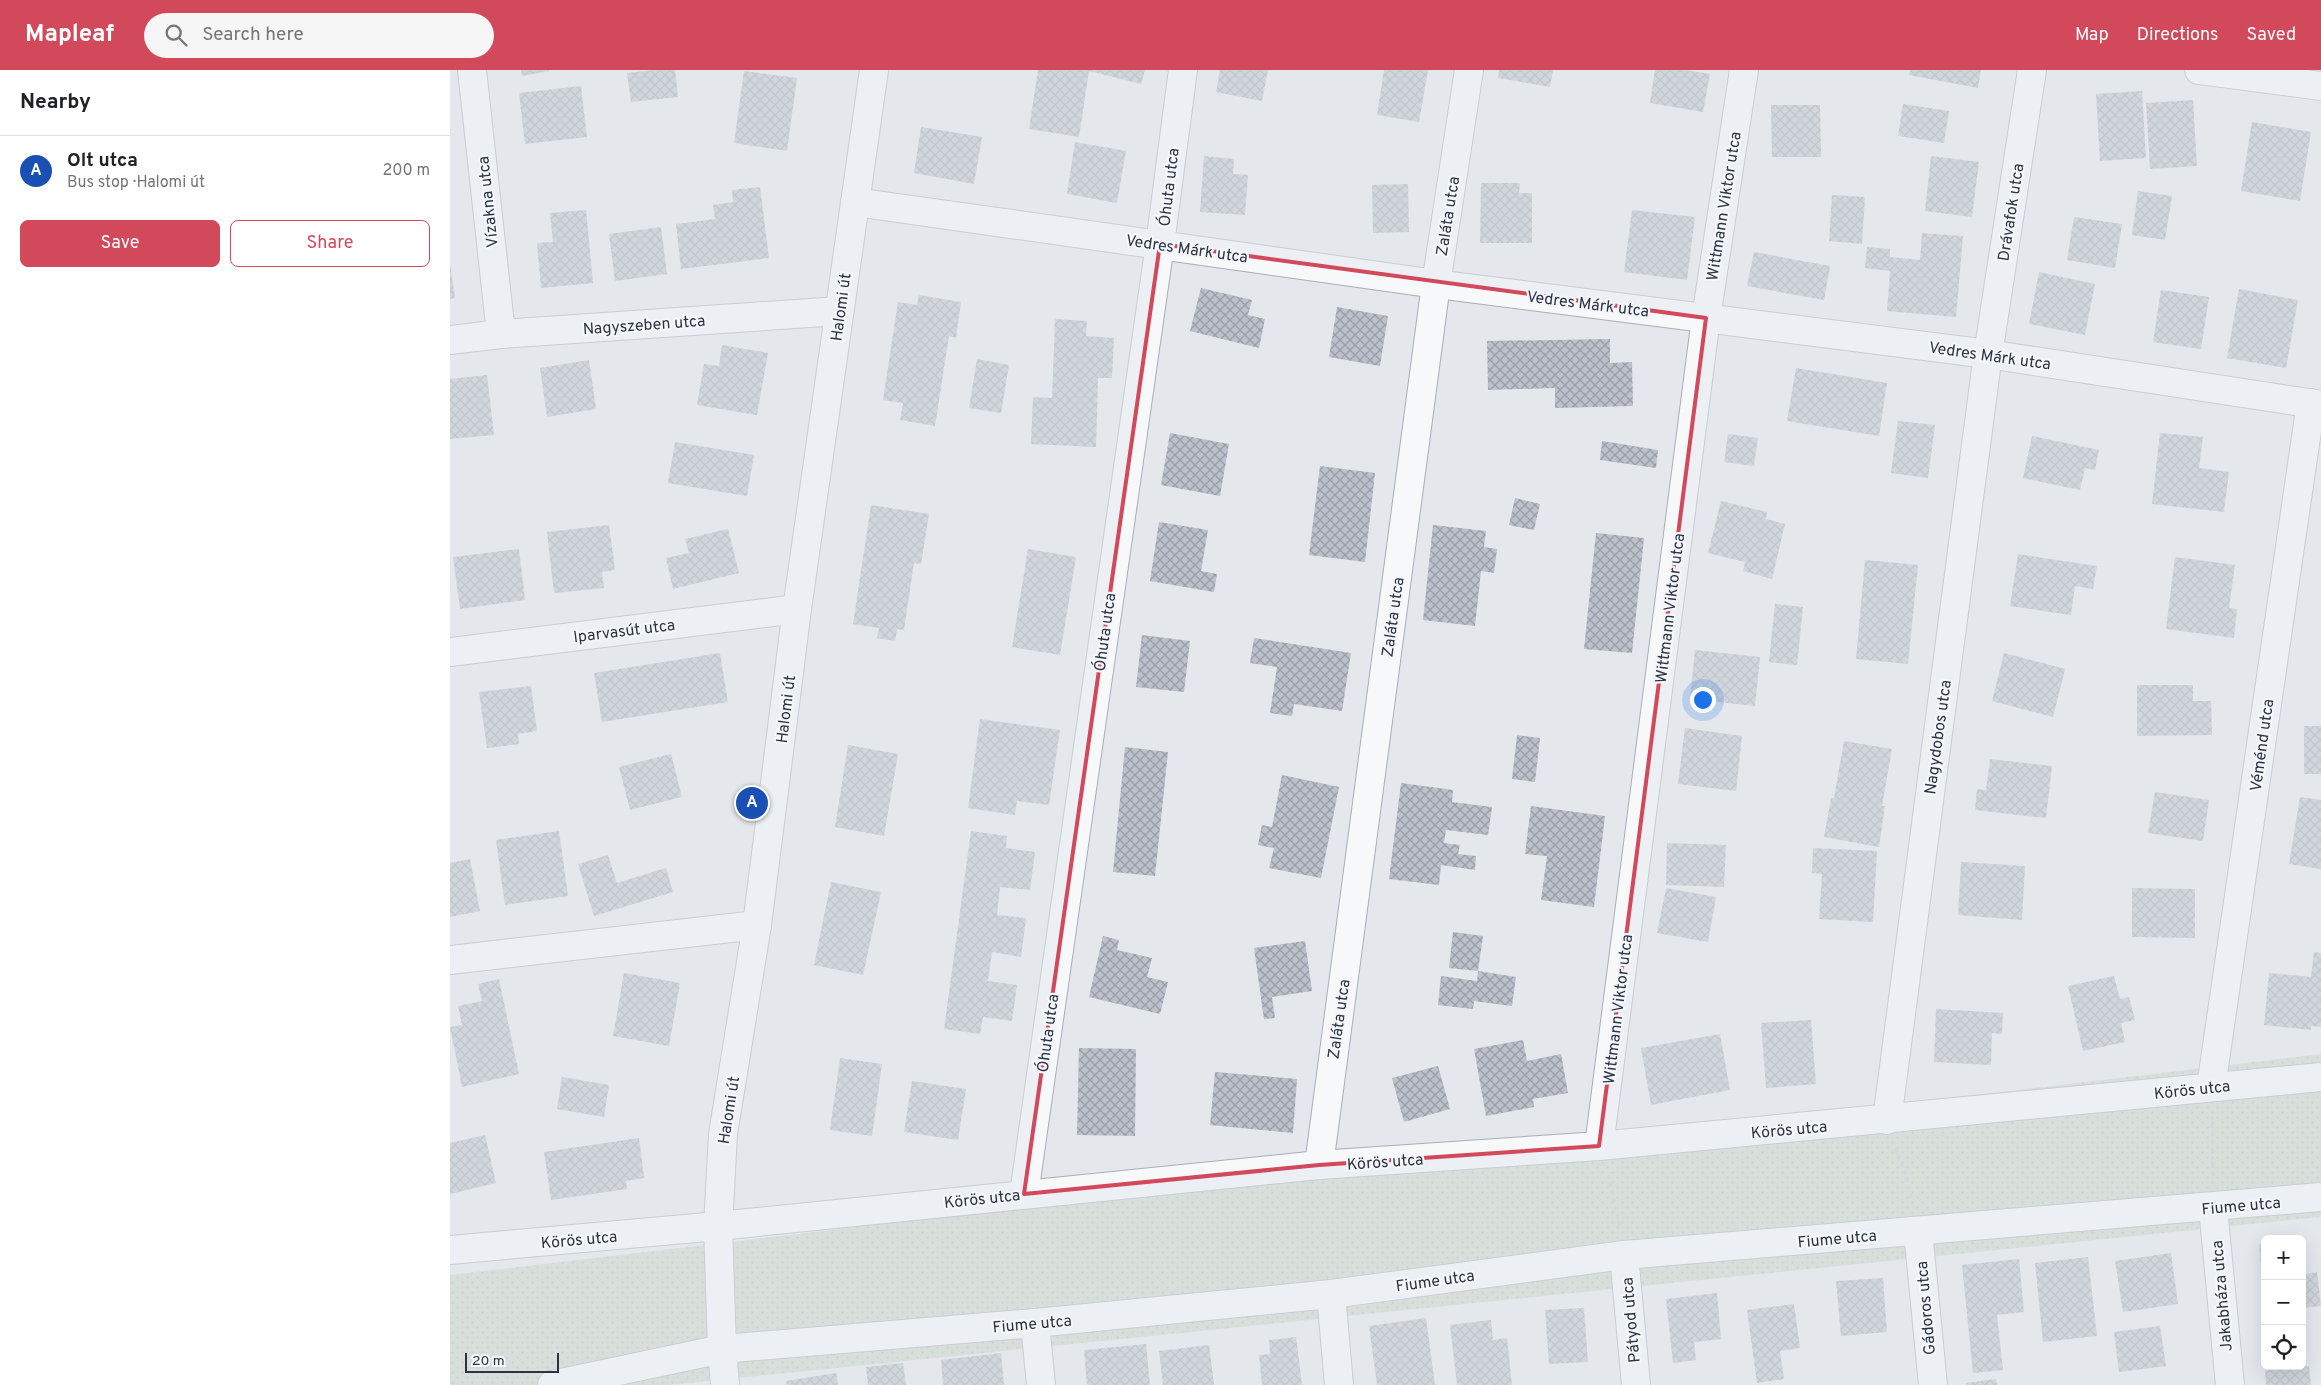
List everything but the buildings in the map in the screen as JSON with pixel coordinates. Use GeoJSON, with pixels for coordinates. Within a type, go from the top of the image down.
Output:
{"type":"FeatureCollection","features":[{"type":"Feature","properties":{"kind":"street","name":"Vízakna utca"},"geometry":{"type":"LineString","coordinates":[[472,70],[501,334]]}},
{"type":"Feature","properties":{"kind":"street","name":"Halomi út"},"geometry":{"type":"LineString","coordinates":[[725,1385],[718,1226],[723,1134],[757,925],[798,609],[874,70]]}},
{"type":"Feature","properties":{"kind":"street","name":"Óhuta utca"},"geometry":{"type":"LineString","coordinates":[[1024,1194],[1160,244],[1183,70]]}},
{"type":"Feature","properties":{"kind":"street","name":"Zaláta utca"},"geometry":{"type":"LineString","coordinates":[[1319,1165],[1436,284],[1469,70]]}},
{"type":"Feature","properties":{"kind":"street","name":"Wittmann Viktor utca"},"geometry":{"type":"LineString","coordinates":[[1599,1146],[1706,318],[1744,70]]}},
{"type":"Feature","properties":{"kind":"street","name":"Drávafok utca"},"geometry":{"type":"LineString","coordinates":[[1988,354],[2032,70]]}},
{"type":"Feature","properties":{"kind":"street"},"geometry":{"type":"LineString","coordinates":[[2199,70],[2321,86]]}},
{"type":"Feature","properties":{"kind":"street","name":"Vedres Márk utca"},"geometry":{"type":"LineString","coordinates":[[855,202],[1436,284],[1988,354],[2316,404]]}},
{"type":"Feature","properties":{"kind":"street","name":"Nagyszeben utca"},"geometry":{"type":"LineString","coordinates":[[450,340],[501,334],[839,311]]}},
{"type":"Feature","properties":{"kind":"street","name":"Nagydobos utca"},"geometry":{"type":"LineString","coordinates":[[1887,1120],[1988,354]]}},
{"type":"Feature","properties":{"kind":"street","name":"Véménd utca"},"geometry":{"type":"LineString","coordinates":[[2211,1087],[2316,404]]}},
{"type":"Feature","properties":{"kind":"street","name":"Iparvasút utca"},"geometry":{"type":"LineString","coordinates":[[450,652],[798,609]]}},
{"type":"Feature","properties":{"kind":"street"},"geometry":{"type":"LineString","coordinates":[[450,960],[757,925]]}},
{"type":"Feature","properties":{"kind":"street","name":"Körös utca"},"geometry":{"type":"LineString","coordinates":[[450,1250],[718,1226],[1319,1165],[1599,1146],[1887,1120],[2321,1076]]}},
{"type":"Feature","properties":{"kind":"street","name":"Fiume utca"},"geometry":{"type":"LineString","coordinates":[[552,1385],[722,1349],[1035,1323],[1331,1294],[1624,1255],[2213,1208],[2321,1197]]}},
{"type":"Feature","properties":{"kind":"street","name":"Jakabháza utca"},"geometry":{"type":"LineString","coordinates":[[2213,1208],[2230,1385]]}},
{"type":"Feature","properties":{"kind":"street","name":"Gádoros utca"},"geometry":{"type":"LineString","coordinates":[[1918,1232],[1933,1385]]}},
{"type":"Feature","properties":{"kind":"street","name":"Pátyod utca"},"geometry":{"type":"LineString","coordinates":[[1624,1255],[1636,1385]]}},
{"type":"Feature","properties":{"kind":"street"},"geometry":{"type":"LineString","coordinates":[[1331,1294],[1339,1385]]}},
{"type":"Feature","properties":{"kind":"street"},"geometry":{"type":"LineString","coordinates":[[1035,1323],[1041,1385]]}},
{"type":"Feature","properties":{"kind":"path"},"geometry":{"type":"LineString","coordinates":[[2211,1087],[2213,1208]]}},
{"type":"Feature","properties":{"kind":"path"},"geometry":{"type":"LineString","coordinates":[[1887,1120],[1908,1182],[1918,1232]]}},
{"type":"Feature","properties":{"kind":"path"},"geometry":{"type":"LineString","coordinates":[[1599,1146],[1616,1204],[1624,1255]]}},
{"type":"Feature","properties":{"kind":"highlighted area"},"geometry":{"type":"Polygon","coordinates":[[[1160,244],[1706,318],[1599,1146],[1319,1165],[1024,1194],[1160,244]]]}},
{"type":"Feature","properties":{"kind":"green space"},"geometry":{"type":"Polygon","coordinates":[[[2321,1054],[2321,1217],[669,1385],[450,1385],[450,1275],[2321,1054]]]}},
{"type":"Feature","properties":{"kind":"place","name":"Olt utca"},"geometry":{"type":"Point","coordinates":[752,803]}}]}
